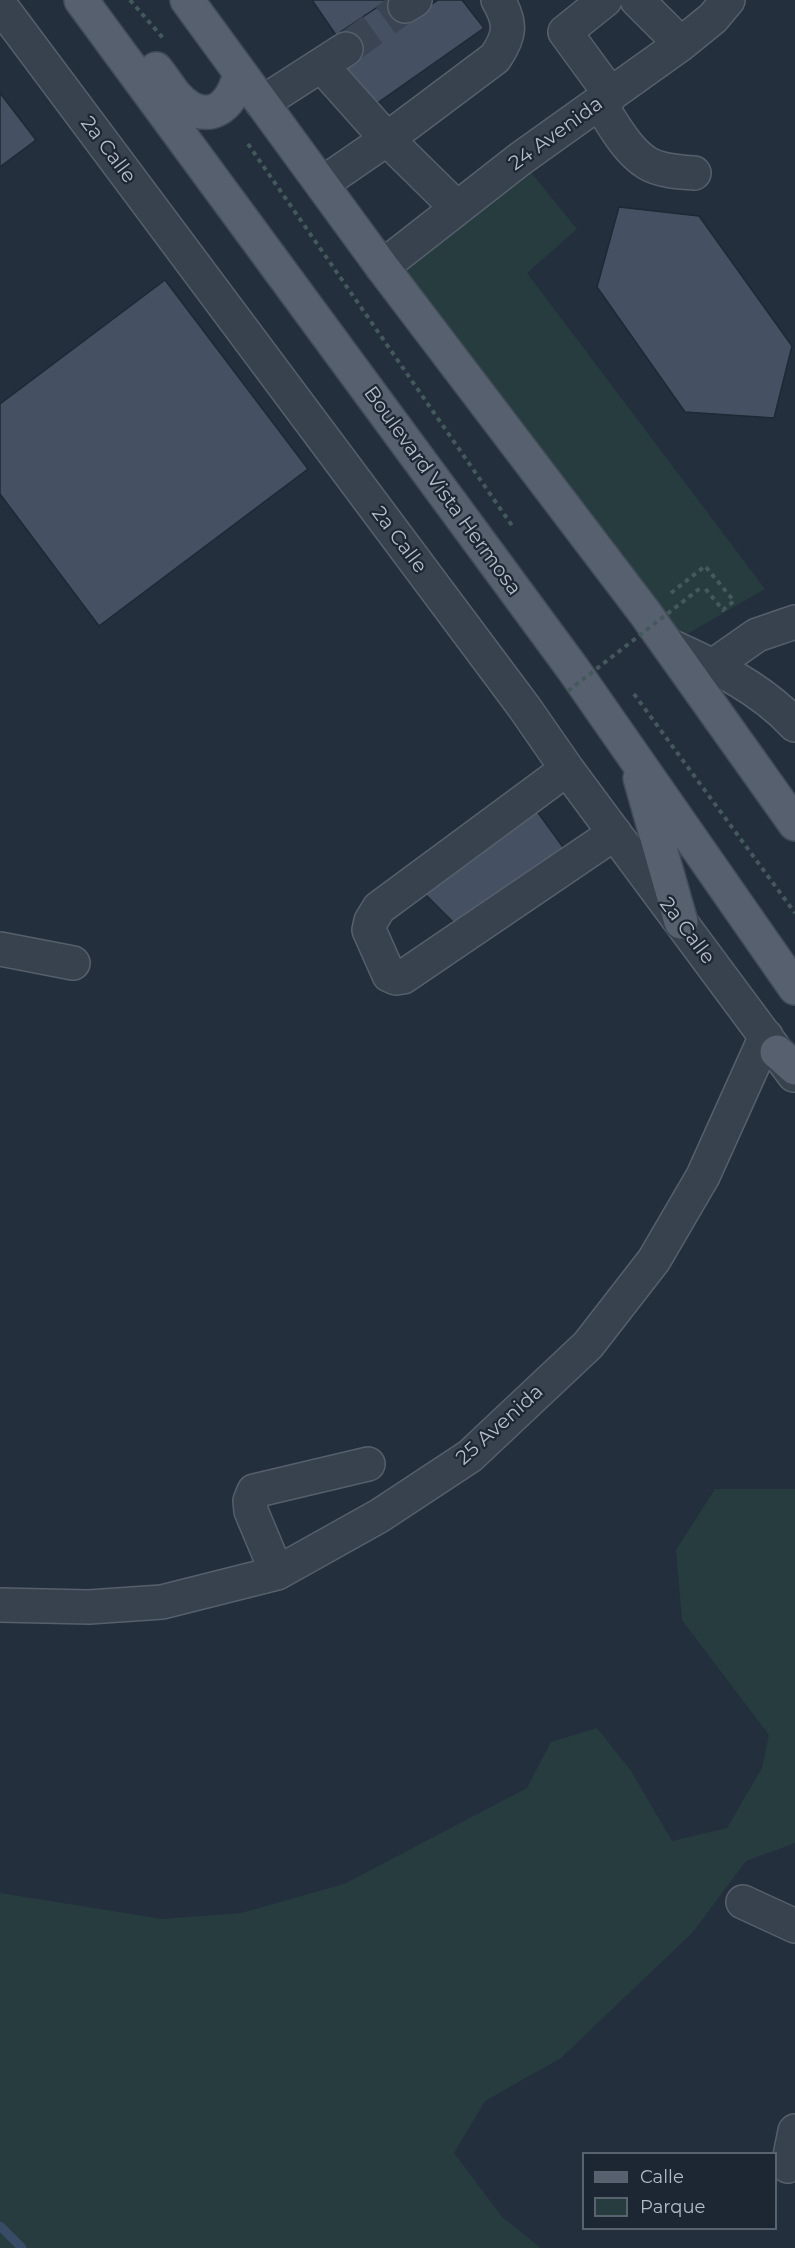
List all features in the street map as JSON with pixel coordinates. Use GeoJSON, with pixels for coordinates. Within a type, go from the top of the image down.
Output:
{"type":"FeatureCollection","features":[{"type":"Feature","properties":{"kind":"main road","name":"Boulevard Vista Hermosa"},"geometry":{"type":"LineString","coordinates":[[81,0],[573,669],[795,988]]}},
{"type":"Feature","properties":{"kind":"main road"},"geometry":{"type":"LineString","coordinates":[[104,0],[177,96],[192,109],[206,113],[222,108],[231,99],[240,73]]}},
{"type":"Feature","properties":{"kind":"main road"},"geometry":{"type":"LineString","coordinates":[[188,0],[382,267],[645,613],[792,815]]}},
{"type":"Feature","properties":{"kind":"main road"},"geometry":{"type":"LineString","coordinates":[[633,754],[681,922]]}},
{"type":"Feature","properties":{"kind":"street"},"geometry":{"type":"LineString","coordinates":[[323,183],[387,139],[495,58],[503,46],[508,24],[498,0]]}},
{"type":"Feature","properties":{"kind":"street"},"geometry":{"type":"LineString","coordinates":[[605,0],[565,32],[605,99],[628,146],[648,164],[674,171],[694,173]]}},
{"type":"Feature","properties":{"kind":"street"},"geometry":{"type":"LineString","coordinates":[[637,0],[681,44]]}},
{"type":"Feature","properties":{"kind":"street","name":"24 Avenida"},"geometry":{"type":"LineString","coordinates":[[382,267],[520,159],[681,44],[713,18],[729,0]]}},
{"type":"Feature","properties":{"kind":"street","name":"2a Calle"},"geometry":{"type":"LineString","coordinates":[[0,4],[783,1058]]}},
{"type":"Feature","properties":{"kind":"street"},"geometry":{"type":"LineString","coordinates":[[262,103],[333,57],[387,139],[457,208]]}},
{"type":"Feature","properties":{"kind":"street"},"geometry":{"type":"LineString","coordinates":[[714,665],[757,635],[795,622]]}},
{"type":"Feature","properties":{"kind":"street"},"geometry":{"type":"LineString","coordinates":[[668,645],[714,665],[750,688],[787,716],[795,725]]}},
{"type":"Feature","properties":{"kind":"street"},"geometry":{"type":"LineString","coordinates":[[567,769],[379,908],[371,921],[369,930],[389,975],[396,978],[403,977],[615,833]]}},
{"type":"Feature","properties":{"kind":"street"},"geometry":{"type":"LineString","coordinates":[[0,949],[73,963]]}},
{"type":"Feature","properties":{"kind":"street","name":"25 Avenida"},"geometry":{"type":"LineString","coordinates":[[0,1605],[89,1606],[162,1602],[276,1573],[379,1515],[470,1456],[588,1345],[654,1260],[703,1176],[783,1058]]}},
{"type":"Feature","properties":{"kind":"street"},"geometry":{"type":"LineString","coordinates":[[276,1573],[251,1511],[250,1501],[255,1491],[368,1464]]}},
{"type":"Feature","properties":{"kind":"street"},"geometry":{"type":"LineString","coordinates":[[743,1902],[795,1926]]}},
{"type":"Feature","properties":{"kind":"street"},"geometry":{"type":"LineString","coordinates":[[788,2166],[795,2131]]}},
{"type":"Feature","properties":{"kind":"path"},"geometry":{"type":"LineString","coordinates":[[130,0],[169,45]]}},
{"type":"Feature","properties":{"kind":"path"},"geometry":{"type":"LineString","coordinates":[[222,108],[518,533]]}},
{"type":"Feature","properties":{"kind":"path"},"geometry":{"type":"LineString","coordinates":[[568,691],[703,586],[723,610],[734,601],[705,566],[645,613]]}},
{"type":"Feature","properties":{"kind":"path"},"geometry":{"type":"LineString","coordinates":[[607,657],[614,667]]}},
{"type":"Feature","properties":{"kind":"path"},"geometry":{"type":"LineString","coordinates":[[628,686],[795,913]]}},
{"type":"Feature","properties":{"kind":"green space"},"geometry":{"type":"Polygon","coordinates":[[[520,159],[577,229],[527,273],[765,589],[668,645],[382,267],[520,159]]]}},
{"type":"Feature","properties":{"kind":"green space"},"geometry":{"type":"Polygon","coordinates":[[[715,1489],[795,1489],[795,1843],[746,1861],[693,1932],[561,2058],[485,2101],[454,2153],[502,2217],[541,2248],[0,2248],[0,1893],[163,1919],[241,1913],[344,1884],[527,1788],[551,1742],[597,1728],[631,1771],[672,1841],[727,1828],[762,1768],[769,1735],[682,1620],[676,1550],[715,1489]]]}},
{"type":"Feature","properties":{"kind":"building"},"geometry":{"type":"Polygon","coordinates":[[[312,0],[388,0],[336,35],[312,0]]]}},
{"type":"Feature","properties":{"kind":"building"},"geometry":{"type":"Polygon","coordinates":[[[388,0],[400,0],[413,17],[438,0],[462,0],[484,28],[366,111],[340,73],[355,61],[336,35],[388,0]]]}},
{"type":"Feature","properties":{"kind":"building"},"geometry":{"type":"Polygon","coordinates":[[[0,93],[36,140],[0,167],[0,93]]]}},
{"type":"Feature","properties":{"kind":"building"},"geometry":{"type":"Polygon","coordinates":[[[619,207],[699,216],[792,346],[774,418],[685,412],[597,287],[619,207]]]}},
{"type":"Feature","properties":{"kind":"building"},"geometry":{"type":"Polygon","coordinates":[[[165,280],[308,469],[99,626],[0,494],[0,404],[165,280]]]}},
{"type":"Feature","properties":{"kind":"building"},"geometry":{"type":"Polygon","coordinates":[[[536,810],[568,854],[463,932],[421,890],[536,810]]]}},
{"type":"Feature","properties":{"kind":"waterway"},"geometry":{"type":"LineString","coordinates":[[0,2226],[22,2248]]}},
{"type":"Feature","properties":{"kind":"tunnel"},"geometry":{"type":"LineString","coordinates":[[346,49],[405,6]]}}]}
